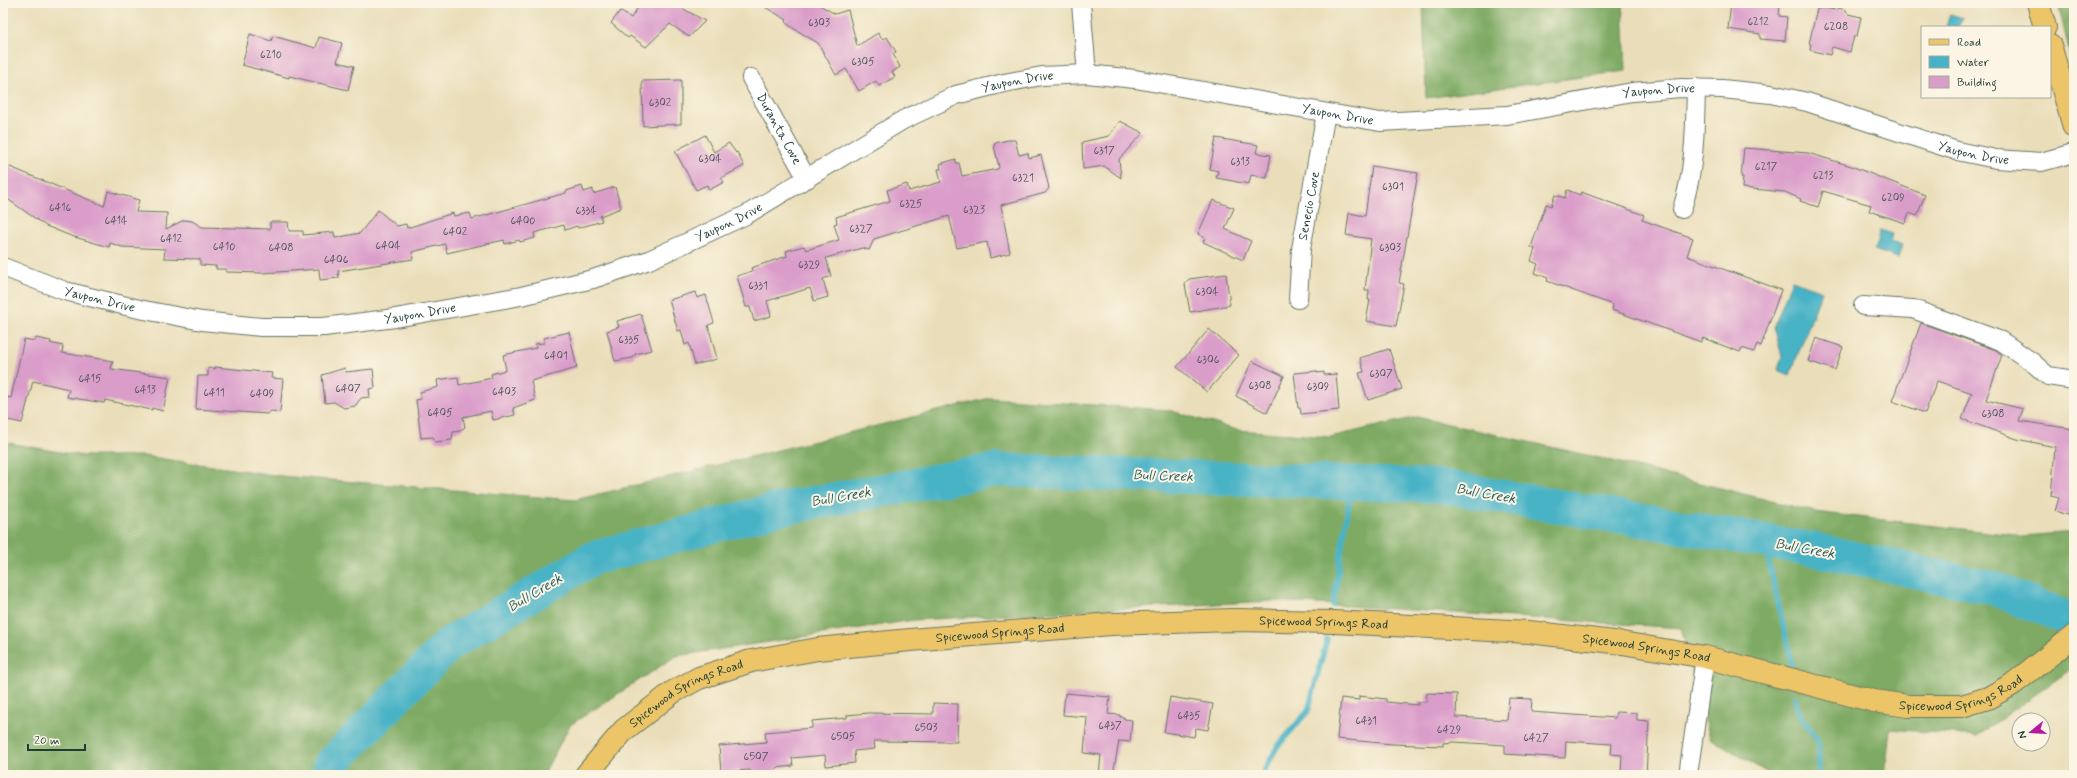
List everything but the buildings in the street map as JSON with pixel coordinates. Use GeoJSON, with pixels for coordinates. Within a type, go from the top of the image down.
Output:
{"type":"FeatureCollection","features":[{"type":"Feature","properties":{"kind":"main road"},"geometry":{"type":"LineString","coordinates":[[2038,3],[2045,26]]}},
{"type":"Feature","properties":{"kind":"main road"},"geometry":{"type":"LineString","coordinates":[[2051,47],[2074,127]]}},
{"type":"Feature","properties":{"kind":"main road","name":"Spicewood Springs Road"},"geometry":{"type":"LineString","coordinates":[[586,775],[624,730],[673,692],[699,678],[751,662],[818,649],[910,640],[1112,624],[1233,620],[1334,622],[1529,632],[1622,643],[1705,657],[1874,701],[1908,706],[1962,706],[1988,698],[2013,684],[2038,666],[2074,636]]}},
{"type":"Feature","properties":{"kind":"street"},"geometry":{"type":"LineString","coordinates":[[1081,3],[1087,74]]}},
{"type":"Feature","properties":{"kind":"street","name":"Yaupon Drive"},"geometry":{"type":"LineString","coordinates":[[3,267],[65,291],[139,309],[202,321],[261,327],[324,326],[395,318],[513,298],[592,279],[649,260],[746,215],[808,179],[903,120],[956,95],[1004,82],[1042,76],[1087,74],[1135,79],[1380,122],[1444,120],[1507,115],[1632,92],[1696,88],[1764,94],[1807,102],[1957,151],[1996,159],[2041,162],[2074,154]]}},
{"type":"Feature","properties":{"kind":"street","name":"Duranta Cove"},"geometry":{"type":"LineString","coordinates":[[751,78],[808,179]]}},
{"type":"Feature","properties":{"kind":"street"},"geometry":{"type":"LineString","coordinates":[[1682,209],[1690,186],[1694,149],[1696,88]]}},
{"type":"Feature","properties":{"kind":"street","name":"Senecio Cove"},"geometry":{"type":"LineString","coordinates":[[1298,299],[1301,249],[1326,113]]}},
{"type":"Feature","properties":{"kind":"street"},"geometry":{"type":"LineString","coordinates":[[1863,306],[1913,309],[2001,341],[2032,362],[2048,376],[2074,380]]}},
{"type":"Feature","properties":{"kind":"street"},"geometry":{"type":"LineString","coordinates":[[1688,775],[1705,657]]}},
{"type":"Feature","properties":{"kind":"green space"},"geometry":{"type":"Polygon","coordinates":[[[1423,3],[1623,3],[1626,71],[1426,98],[1423,3]]]}},
{"type":"Feature","properties":{"kind":"green space"},"geometry":{"type":"Polygon","coordinates":[[[2058,3],[2074,3],[2074,72],[2058,3]]]}},
{"type":"Feature","properties":{"kind":"green space"},"geometry":{"type":"Polygon","coordinates":[[[990,398],[1168,410],[1237,430],[1330,437],[1417,417],[1609,460],[1815,512],[2023,536],[2074,532],[2074,667],[1977,736],[1890,729],[1885,775],[1771,775],[1710,738],[1681,628],[1272,601],[914,620],[676,656],[570,725],[543,775],[3,775],[3,442],[83,456],[144,456],[281,476],[575,500],[990,398]]]}},
{"type":"Feature","properties":{"kind":"water"},"geometry":{"type":"Polygon","coordinates":[[[1950,14],[1963,18],[1959,26],[1946,26],[1950,14]]]}},
{"type":"Feature","properties":{"kind":"water"},"geometry":{"type":"Polygon","coordinates":[[[1881,230],[1892,234],[1890,241],[1902,245],[1898,258],[1874,250],[1881,230]]]}},
{"type":"Feature","properties":{"kind":"water"},"geometry":{"type":"Polygon","coordinates":[[[1792,280],[1822,291],[1790,375],[1778,370],[1782,356],[1774,327],[1792,280]]]}},
{"type":"Feature","properties":{"kind":"waterway","name":"Bull Creek"},"geometry":{"type":"LineString","coordinates":[[330,775],[330,765],[449,644],[593,558],[774,510],[995,470],[1440,486],[1817,550],[1993,588],[2074,621]]}},
{"type":"Feature","properties":{"kind":"waterway"},"geometry":{"type":"LineString","coordinates":[[1333,605],[1352,483]]}},
{"type":"Feature","properties":{"kind":"waterway"},"geometry":{"type":"LineString","coordinates":[[1764,541],[1792,664]]}},
{"type":"Feature","properties":{"kind":"waterway"},"geometry":{"type":"LineString","coordinates":[[1262,775],[1277,747],[1308,711],[1327,639]]}},
{"type":"Feature","properties":{"kind":"waterway"},"geometry":{"type":"LineString","coordinates":[[1795,697],[1796,709],[1818,741],[1819,775]]}}]}
